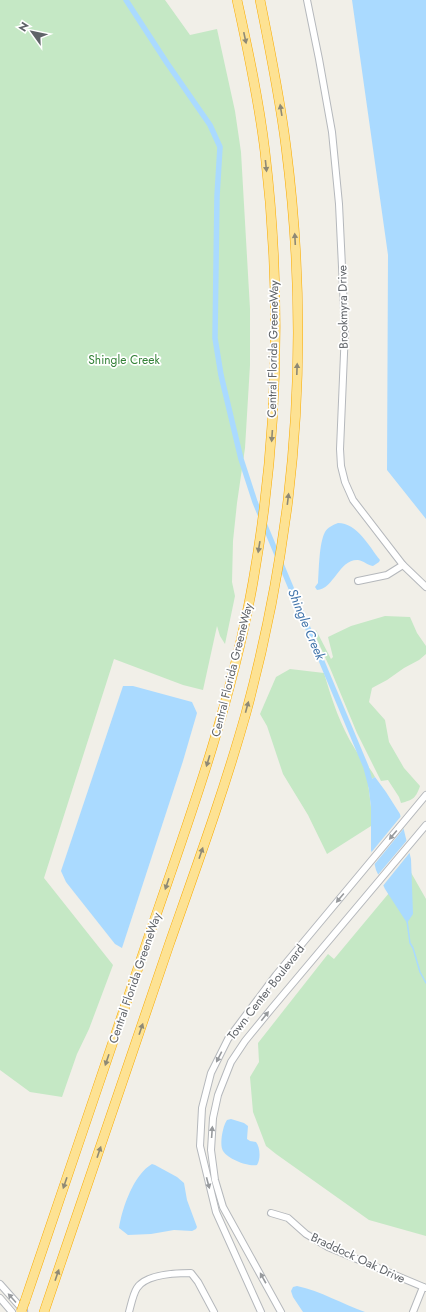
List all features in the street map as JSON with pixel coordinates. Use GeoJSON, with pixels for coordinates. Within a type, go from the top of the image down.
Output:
{"type":"FeatureCollection","features":[{"type":"Feature","properties":{"kind":"highway","name":"Central Florida GreeneWay"},"geometry":{"type":"LineString","coordinates":[[21,1312],[195,803],[224,710],[248,606],[257,555],[266,495],[273,416],[276,357],[275,298],[268,180],[260,119],[237,0]]}},
{"type":"Feature","properties":{"kind":"highway","name":"Central Florida GreeneWay"},"geometry":{"type":"LineString","coordinates":[[44,1312],[210,825],[236,744],[254,684],[266,628],[282,538],[292,458],[297,387],[298,320],[296,267],[293,206],[286,146],[277,86],[260,0]]}},
{"type":"Feature","properties":{"kind":"street","name":"Brookmyra Drive"},"geometry":{"type":"LineString","coordinates":[[307,0],[332,132],[339,204],[345,330],[340,449],[341,466],[345,482],[353,500],[403,565],[426,588]]}},
{"type":"Feature","properties":{"kind":"street"},"geometry":{"type":"LineString","coordinates":[[358,581],[387,575],[403,565]]}},
{"type":"Feature","properties":{"kind":"street","name":"Town Center Boulevard"},"geometry":{"type":"LineString","coordinates":[[261,1312],[216,1212],[200,1146],[202,1108],[211,1073],[228,1039],[276,975],[426,795]]}},
{"type":"Feature","properties":{"kind":"street","name":"Town Center Boulevard"},"geometry":{"type":"LineString","coordinates":[[281,1312],[223,1207],[215,1180],[211,1150],[213,1118],[218,1095],[231,1062],[245,1041],[426,825]]}},
{"type":"Feature","properties":{"kind":"street","name":"Braddock Oak Drive"},"geometry":{"type":"LineString","coordinates":[[271,1213],[288,1218],[306,1234],[328,1247],[425,1288]]}},
{"type":"Feature","properties":{"kind":"street"},"geometry":{"type":"LineString","coordinates":[[129,1312],[137,1288],[147,1279],[177,1273],[191,1274],[198,1282],[214,1312]]}},
{"type":"Feature","properties":{"kind":"street"},"geometry":{"type":"LineString","coordinates":[[0,1284],[25,1312]]}},
{"type":"Feature","properties":{"kind":"street"},"geometry":{"type":"LineString","coordinates":[[413,1312],[425,1288]]}},
{"type":"Feature","properties":{"kind":"street"},"geometry":{"type":"LineString","coordinates":[[0,1298],[12,1312]]}},
{"type":"Feature","properties":{"kind":"green space","name":"Shingle Creek"},"geometry":{"type":"Polygon","coordinates":[[[0,0],[165,0],[190,35],[217,29],[235,111],[241,152],[250,309],[250,365],[245,448],[233,541],[232,582],[235,596],[225,644],[220,636],[217,626],[203,690],[183,685],[114,659],[44,878],[113,965],[89,1029],[77,1054],[62,1097],[30,1092],[0,1070],[0,0]]]}},
{"type":"Feature","properties":{"kind":"green space"},"geometry":{"type":"Polygon","coordinates":[[[385,616],[410,617],[417,633],[426,646],[426,654],[419,660],[372,688],[369,702],[385,720],[389,742],[404,768],[420,786],[414,798],[401,803],[399,797],[388,780],[381,781],[357,733],[314,633],[316,630],[331,659],[333,657],[328,637],[351,626],[385,616]]]}},
{"type":"Feature","properties":{"kind":"green space"},"geometry":{"type":"Polygon","coordinates":[[[290,669],[324,673],[333,703],[345,731],[357,753],[375,777],[368,783],[371,807],[371,826],[327,854],[308,815],[283,774],[267,726],[260,714],[276,677],[290,669]]]}},
{"type":"Feature","properties":{"kind":"green space"},"geometry":{"type":"Polygon","coordinates":[[[409,869],[426,899],[426,1236],[369,1220],[266,1146],[253,1112],[250,1077],[259,1062],[258,1043],[328,954],[334,959],[409,869]]]}},
{"type":"Feature","properties":{"kind":"water"},"geometry":{"type":"Polygon","coordinates":[[[352,0],[426,0],[426,519],[387,470],[388,255],[352,0]]]}},
{"type":"Feature","properties":{"kind":"water"},"geometry":{"type":"Polygon","coordinates":[[[338,523],[345,524],[357,531],[380,560],[373,566],[358,560],[351,561],[341,569],[328,585],[317,590],[315,587],[318,583],[323,537],[325,532],[332,525],[338,523]]]}},
{"type":"Feature","properties":{"kind":"water"},"geometry":{"type":"Polygon","coordinates":[[[123,686],[133,686],[192,702],[197,713],[183,761],[122,948],[115,944],[66,882],[61,871],[123,686]]]}},
{"type":"Feature","properties":{"kind":"water"},"geometry":{"type":"Polygon","coordinates":[[[375,777],[400,814],[411,859],[413,914],[407,923],[385,889],[376,870],[371,850],[371,807],[368,783],[375,777]]]}},
{"type":"Feature","properties":{"kind":"water"},"geometry":{"type":"Polygon","coordinates":[[[231,1119],[244,1123],[248,1126],[247,1139],[256,1142],[259,1150],[259,1160],[257,1165],[249,1165],[238,1162],[229,1157],[223,1151],[221,1140],[223,1130],[227,1120],[231,1119]]]}},
{"type":"Feature","properties":{"kind":"water"},"geometry":{"type":"Polygon","coordinates":[[[152,1164],[177,1177],[184,1183],[187,1200],[197,1227],[196,1229],[192,1231],[174,1230],[151,1234],[128,1235],[119,1228],[126,1202],[134,1183],[152,1164]]]}},
{"type":"Feature","properties":{"kind":"water"},"geometry":{"type":"Polygon","coordinates":[[[297,1286],[315,1291],[365,1312],[303,1312],[293,1297],[291,1291],[293,1287],[297,1286]]]}},
{"type":"Feature","properties":{"kind":"pier"},"geometry":{"type":"Polygon","coordinates":[[[402,815],[405,827],[373,866],[370,854],[402,815]]]}},
{"type":"Feature","properties":{"kind":"pier"},"geometry":{"type":"Polygon","coordinates":[[[408,839],[411,851],[382,887],[377,876],[408,839]]]}},
{"type":"Feature","properties":{"kind":"waterway","name":"Shingle Creek"},"geometry":{"type":"LineString","coordinates":[[126,0],[210,125],[220,147],[217,196],[215,338],[221,375],[241,459],[255,502],[366,767],[371,786]]}},
{"type":"Feature","properties":{"kind":"waterway","name":"Shingle Creek"},"geometry":{"type":"LineString","coordinates":[[407,921],[410,943],[413,948],[420,972],[426,983]]}}]}
